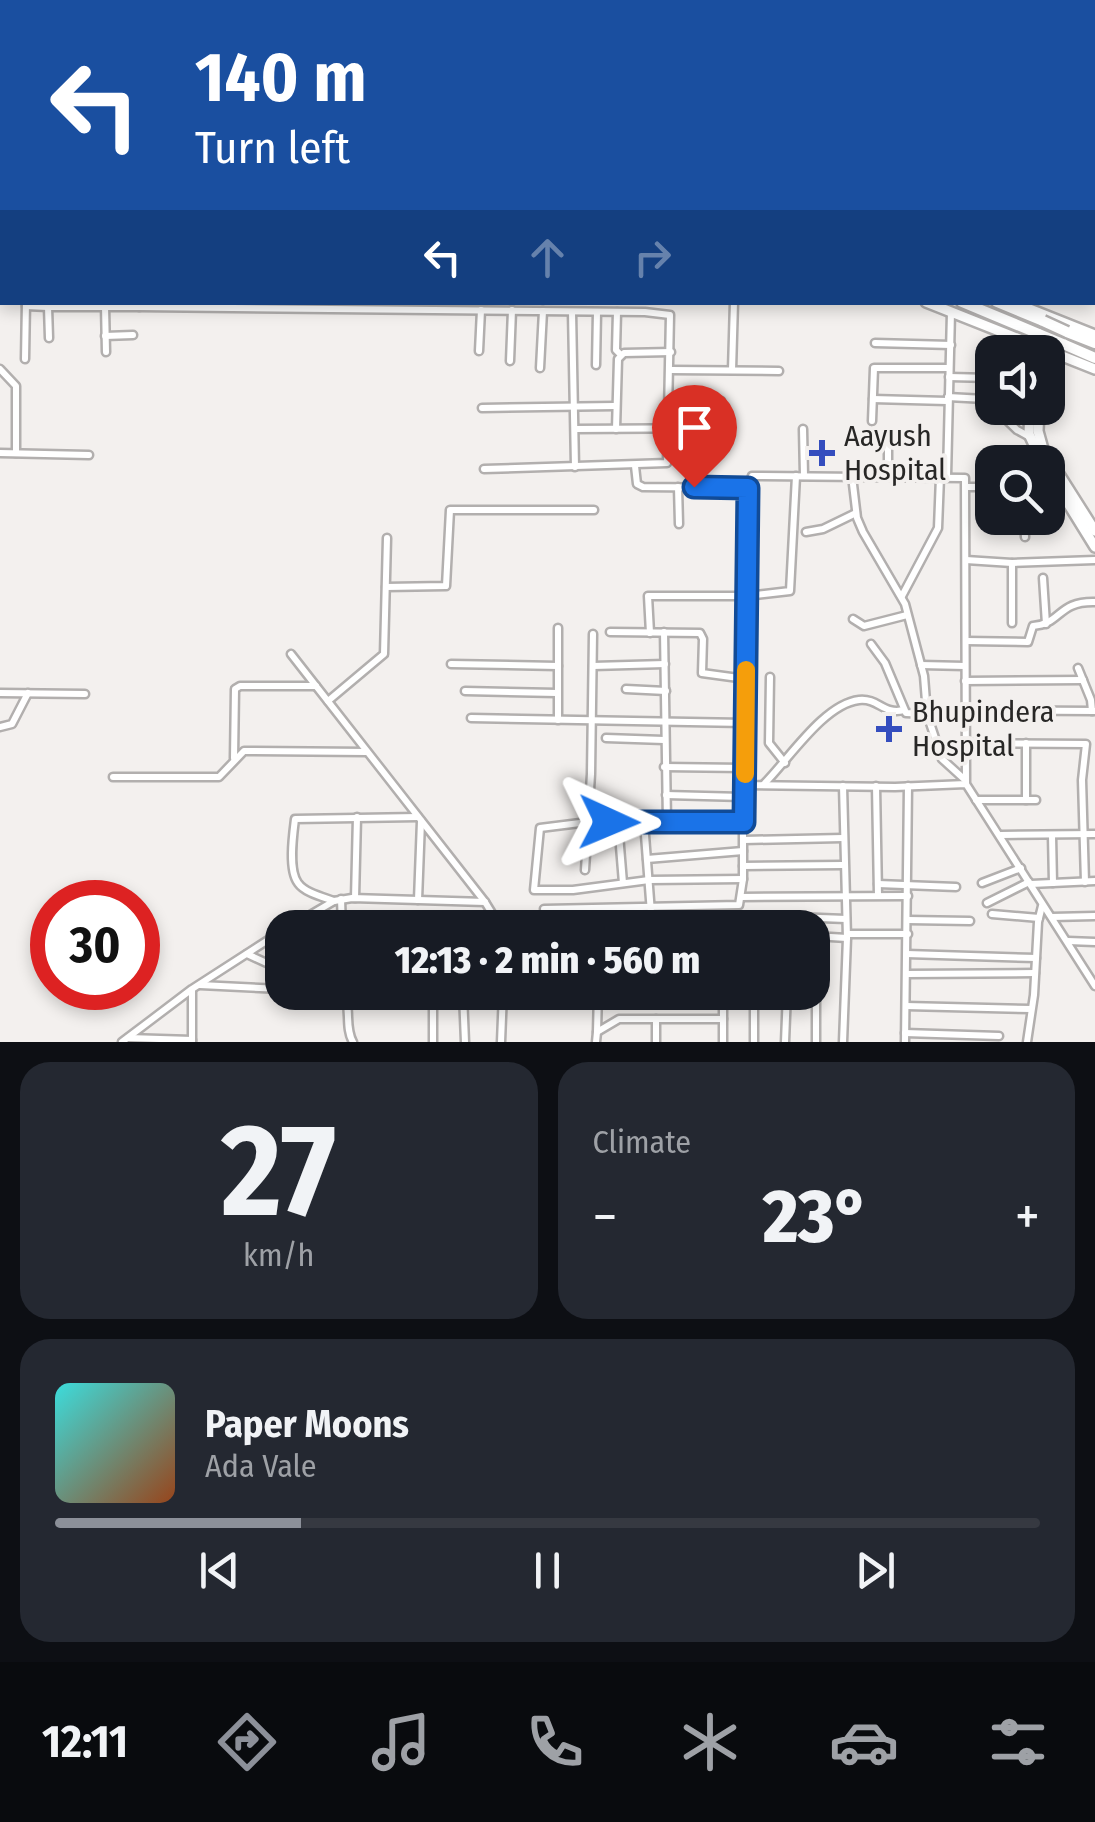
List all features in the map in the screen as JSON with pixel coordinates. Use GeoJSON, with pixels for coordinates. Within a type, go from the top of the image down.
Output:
{"type":"FeatureCollection","features":[{"type":"Feature","properties":{"kind":"highway"},"geometry":{"type":"LineString","coordinates":[[969,305],[1095,358]]}},
{"type":"Feature","properties":{"kind":"highway"},"geometry":{"type":"LineString","coordinates":[[1004,305],[1095,344]]}},
{"type":"Feature","properties":{"kind":"main road"},"geometry":{"type":"LineString","coordinates":[[934,305],[1007,335]]}},
{"type":"Feature","properties":{"kind":"main road"},"geometry":{"type":"LineString","coordinates":[[1019,305],[1095,335]]}},
{"type":"Feature","properties":{"kind":"main road"},"geometry":{"type":"LineString","coordinates":[[1048,335],[1053,319]]}},
{"type":"Feature","properties":{"kind":"main road"},"geometry":{"type":"LineString","coordinates":[[1065,357],[1095,368]]}},
{"type":"Feature","properties":{"kind":"main road"},"geometry":{"type":"LineString","coordinates":[[1030,425],[1034,445]]}},
{"type":"Feature","properties":{"kind":"main road"},"geometry":{"type":"LineString","coordinates":[[1038,425],[1044,449],[1095,531]]}},
{"type":"Feature","properties":{"kind":"main road"},"geometry":{"type":"LineString","coordinates":[[1065,505],[1095,546]]}},
{"type":"Feature","properties":{"kind":"street"},"geometry":{"type":"LineString","coordinates":[[25,359],[26,305]]}},
{"type":"Feature","properties":{"kind":"street"},"geometry":{"type":"LineString","coordinates":[[33,305],[512,310],[670,316],[667,464],[484,468]]}},
{"type":"Feature","properties":{"kind":"street"},"geometry":{"type":"LineString","coordinates":[[732,370],[734,305]]}},
{"type":"Feature","properties":{"kind":"street"},"geometry":{"type":"LineString","coordinates":[[105,306],[106,352]]}},
{"type":"Feature","properties":{"kind":"street"},"geometry":{"type":"LineString","coordinates":[[48,307],[48,338]]}},
{"type":"Feature","properties":{"kind":"street"},"geometry":{"type":"LineString","coordinates":[[480,351],[481,310]]}},
{"type":"Feature","properties":{"kind":"street"},"geometry":{"type":"LineString","coordinates":[[510,361],[512,310]]}},
{"type":"Feature","properties":{"kind":"street"},"geometry":{"type":"LineString","coordinates":[[540,368],[543,311]]}},
{"type":"Feature","properties":{"kind":"street"},"geometry":{"type":"LineString","coordinates":[[572,312],[576,467]]}},
{"type":"Feature","properties":{"kind":"street"},"geometry":{"type":"LineString","coordinates":[[596,365],[597,312]]}},
{"type":"Feature","properties":{"kind":"street"},"geometry":{"type":"LineString","coordinates":[[617,312],[616,350],[622,356]]}},
{"type":"Feature","properties":{"kind":"street"},"geometry":{"type":"LineString","coordinates":[[902,597],[938,528],[951,312]]}},
{"type":"Feature","properties":{"kind":"street"},"geometry":{"type":"LineString","coordinates":[[105,336],[132,335]]}},
{"type":"Feature","properties":{"kind":"street"},"geometry":{"type":"LineString","coordinates":[[875,343],[950,345]]}},
{"type":"Feature","properties":{"kind":"street"},"geometry":{"type":"LineString","coordinates":[[616,429],[618,359],[670,352]]}},
{"type":"Feature","properties":{"kind":"street"},"geometry":{"type":"LineString","coordinates":[[872,421],[875,368],[975,376]]}},
{"type":"Feature","properties":{"kind":"street"},"geometry":{"type":"LineString","coordinates":[[0,370],[16,386],[16,453]]}},
{"type":"Feature","properties":{"kind":"street"},"geometry":{"type":"LineString","coordinates":[[671,370],[779,371]]}},
{"type":"Feature","properties":{"kind":"street"},"geometry":{"type":"LineString","coordinates":[[873,399],[985,400],[1017,430],[1030,436]]}},
{"type":"Feature","properties":{"kind":"street"},"geometry":{"type":"LineString","coordinates":[[669,401],[721,402]]}},
{"type":"Feature","properties":{"kind":"street"},"geometry":{"type":"LineString","coordinates":[[482,408],[616,406]]}},
{"type":"Feature","properties":{"kind":"street"},"geometry":{"type":"LineString","coordinates":[[575,429],[729,428]]}},
{"type":"Feature","properties":{"kind":"street"},"geometry":{"type":"LineString","coordinates":[[650,633],[648,596],[747,596],[790,591],[802,429]]}},
{"type":"Feature","properties":{"kind":"street"},"geometry":{"type":"LineString","coordinates":[[888,433],[888,477]]}},
{"type":"Feature","properties":{"kind":"street"},"geometry":{"type":"LineString","coordinates":[[0,453],[89,455]]}},
{"type":"Feature","properties":{"kind":"street"},"geometry":{"type":"LineString","coordinates":[[635,466],[640,487],[748,488]]}},
{"type":"Feature","properties":{"kind":"street"},"geometry":{"type":"LineString","coordinates":[[544,909],[738,906],[744,851],[748,488],[752,476],[964,477],[965,782]]}},
{"type":"Feature","properties":{"kind":"street"},"geometry":{"type":"LineString","coordinates":[[852,476],[856,513],[866,540],[902,597],[921,666],[927,714],[942,759],[965,782],[1095,986]]}},
{"type":"Feature","properties":{"kind":"street"},"geometry":{"type":"LineString","coordinates":[[678,486],[679,524]]}},
{"type":"Feature","properties":{"kind":"street"},"geometry":{"type":"LineString","coordinates":[[966,488],[975,488]]}},
{"type":"Feature","properties":{"kind":"street"},"geometry":{"type":"LineString","coordinates":[[386,586],[446,586],[450,510],[594,510]]}},
{"type":"Feature","properties":{"kind":"street"},"geometry":{"type":"LineString","coordinates":[[806,532],[818,531],[856,513]]}},
{"type":"Feature","properties":{"kind":"street"},"geometry":{"type":"LineString","coordinates":[[328,701],[384,654],[388,538]]}},
{"type":"Feature","properties":{"kind":"street"},"geometry":{"type":"LineString","coordinates":[[966,560],[1095,560]]}},
{"type":"Feature","properties":{"kind":"street"},"geometry":{"type":"LineString","coordinates":[[1012,563],[1012,623]]}},
{"type":"Feature","properties":{"kind":"street"},"geometry":{"type":"LineString","coordinates":[[1042,578],[1046,625]]}},
{"type":"Feature","properties":{"kind":"street"},"geometry":{"type":"LineString","coordinates":[[966,640],[1027,642],[1032,626],[1046,625],[1070,604],[1095,602]]}},
{"type":"Feature","properties":{"kind":"street"},"geometry":{"type":"LineString","coordinates":[[853,619],[864,626],[907,615]]}},
{"type":"Feature","properties":{"kind":"street"},"geometry":{"type":"LineString","coordinates":[[558,628],[558,720]]}},
{"type":"Feature","properties":{"kind":"street"},"geometry":{"type":"LineString","coordinates":[[610,632],[700,633],[702,673],[746,679]]}},
{"type":"Feature","properties":{"kind":"street"},"geometry":{"type":"LineString","coordinates":[[664,632],[667,822]]}},
{"type":"Feature","properties":{"kind":"street"},"geometry":{"type":"LineString","coordinates":[[585,870],[593,634]]}},
{"type":"Feature","properties":{"kind":"street"},"geometry":{"type":"LineString","coordinates":[[871,644],[884,663],[904,710],[909,714],[927,714]]}},
{"type":"Feature","properties":{"kind":"street"},"geometry":{"type":"LineString","coordinates":[[291,654],[490,910]]}},
{"type":"Feature","properties":{"kind":"street"},"geometry":{"type":"LineString","coordinates":[[451,664],[558,666]]}},
{"type":"Feature","properties":{"kind":"street"},"geometry":{"type":"LineString","coordinates":[[593,666],[665,664]]}},
{"type":"Feature","properties":{"kind":"street"},"geometry":{"type":"LineString","coordinates":[[921,666],[965,666]]}},
{"type":"Feature","properties":{"kind":"street"},"geometry":{"type":"LineString","coordinates":[[964,710],[1093,707],[1078,668]]}},
{"type":"Feature","properties":{"kind":"street"},"geometry":{"type":"LineString","coordinates":[[770,677],[768,743],[784,762]]}},
{"type":"Feature","properties":{"kind":"street"},"geometry":{"type":"LineString","coordinates":[[965,681],[1083,680]]}},
{"type":"Feature","properties":{"kind":"street"},"geometry":{"type":"LineString","coordinates":[[234,759],[235,689],[316,686]]}},
{"type":"Feature","properties":{"kind":"street"},"geometry":{"type":"LineString","coordinates":[[626,689],[666,690]]}},
{"type":"Feature","properties":{"kind":"street"},"geometry":{"type":"LineString","coordinates":[[465,691],[557,692]]}},
{"type":"Feature","properties":{"kind":"street"},"geometry":{"type":"LineString","coordinates":[[0,692],[85,694]]}},
{"type":"Feature","properties":{"kind":"street"},"geometry":{"type":"LineString","coordinates":[[0,727],[12,724],[28,693]]}},
{"type":"Feature","properties":{"kind":"street"},"geometry":{"type":"LineString","coordinates":[[764,785],[820,720],[842,706],[867,700],[891,712],[904,710]]}},
{"type":"Feature","properties":{"kind":"street"},"geometry":{"type":"LineString","coordinates":[[471,718],[745,723]]}},
{"type":"Feature","properties":{"kind":"street"},"geometry":{"type":"LineString","coordinates":[[606,738],[664,740]]}},
{"type":"Feature","properties":{"kind":"street"},"geometry":{"type":"LineString","coordinates":[[964,743],[1086,744],[1082,780],[1085,882]]}},
{"type":"Feature","properties":{"kind":"street"},"geometry":{"type":"LineString","coordinates":[[1026,743],[1026,800]]}},
{"type":"Feature","properties":{"kind":"street"},"geometry":{"type":"LineString","coordinates":[[113,778],[219,778],[244,751],[368,752]]}},
{"type":"Feature","properties":{"kind":"street"},"geometry":{"type":"LineString","coordinates":[[664,766],[745,768]]}},
{"type":"Feature","properties":{"kind":"street"},"geometry":{"type":"LineString","coordinates":[[744,785],[908,786],[965,782]]}},
{"type":"Feature","properties":{"kind":"street"},"geometry":{"type":"LineString","coordinates":[[843,1042],[847,936],[844,786]]}},
{"type":"Feature","properties":{"kind":"street"},"geometry":{"type":"LineString","coordinates":[[876,786],[878,895]]}},
{"type":"Feature","properties":{"kind":"street"},"geometry":{"type":"LineString","coordinates":[[908,786],[905,1037],[999,1036]]}},
{"type":"Feature","properties":{"kind":"street"},"geometry":{"type":"LineString","coordinates":[[666,795],[743,796]]}},
{"type":"Feature","properties":{"kind":"street"},"geometry":{"type":"LineString","coordinates":[[974,800],[1036,800]]}},
{"type":"Feature","properties":{"kind":"street"},"geometry":{"type":"LineString","coordinates":[[338,901],[302,888],[296,880],[294,821],[300,817],[420,819]]}},
{"type":"Feature","properties":{"kind":"street"},"geometry":{"type":"LineString","coordinates":[[355,898],[356,817]]}},
{"type":"Feature","properties":{"kind":"street"},"geometry":{"type":"LineString","coordinates":[[418,900],[420,819]]}},
{"type":"Feature","properties":{"kind":"street"},"geometry":{"type":"LineString","coordinates":[[743,879],[649,880],[572,890],[534,890],[540,828],[588,822],[744,822]]}},
{"type":"Feature","properties":{"kind":"street"},"geometry":{"type":"LineString","coordinates":[[618,822],[623,883]]}},
{"type":"Feature","properties":{"kind":"street"},"geometry":{"type":"LineString","coordinates":[[644,822],[651,910]]}},
{"type":"Feature","properties":{"kind":"street"},"geometry":{"type":"LineString","coordinates":[[1000,836],[1095,834]]}},
{"type":"Feature","properties":{"kind":"street"},"geometry":{"type":"LineString","coordinates":[[1052,836],[1053,884]]}},
{"type":"Feature","properties":{"kind":"street"},"geometry":{"type":"LineString","coordinates":[[744,840],[843,838]]}},
{"type":"Feature","properties":{"kind":"street"},"geometry":{"type":"LineString","coordinates":[[647,859],[744,851]]}},
{"type":"Feature","properties":{"kind":"street"},"geometry":{"type":"LineString","coordinates":[[743,866],[844,866]]}},
{"type":"Feature","properties":{"kind":"street"},"geometry":{"type":"LineString","coordinates":[[982,883],[1021,868]]}},
{"type":"Feature","properties":{"kind":"street"},"geometry":{"type":"LineString","coordinates":[[987,903],[1030,883],[1095,881]]}},
{"type":"Feature","properties":{"kind":"street"},"geometry":{"type":"LineString","coordinates":[[878,884],[956,887]]}},
{"type":"Feature","properties":{"kind":"street"},"geometry":{"type":"LineString","coordinates":[[742,896],[908,896]]}},
{"type":"Feature","properties":{"kind":"street"},"geometry":{"type":"LineString","coordinates":[[321,910],[355,898],[485,902]]}},
{"type":"Feature","properties":{"kind":"street"},"geometry":{"type":"LineString","coordinates":[[338,901],[339,910]]}},
{"type":"Feature","properties":{"kind":"street"},"geometry":{"type":"LineString","coordinates":[[1027,1042],[1043,904]]}},
{"type":"Feature","properties":{"kind":"street"},"geometry":{"type":"LineString","coordinates":[[992,914],[1039,918]]}},
{"type":"Feature","properties":{"kind":"street"},"geometry":{"type":"LineString","coordinates":[[1050,916],[1095,916]]}},
{"type":"Feature","properties":{"kind":"street"},"geometry":{"type":"LineString","coordinates":[[830,918],[846,919]]}},
{"type":"Feature","properties":{"kind":"street"},"geometry":{"type":"LineString","coordinates":[[908,920],[970,921]]}},
{"type":"Feature","properties":{"kind":"street"},"geometry":{"type":"LineString","coordinates":[[830,936],[908,934]]}},
{"type":"Feature","properties":{"kind":"street"},"geometry":{"type":"LineString","coordinates":[[124,1040],[195,987],[265,942]]}},
{"type":"Feature","properties":{"kind":"street"},"geometry":{"type":"LineString","coordinates":[[1067,942],[1095,942]]}},
{"type":"Feature","properties":{"kind":"street"},"geometry":{"type":"LineString","coordinates":[[246,954],[265,962]]}},
{"type":"Feature","properties":{"kind":"street"},"geometry":{"type":"LineString","coordinates":[[907,954],[1036,958]]}},
{"type":"Feature","properties":{"kind":"street"},"geometry":{"type":"LineString","coordinates":[[907,974],[1036,974]]}},
{"type":"Feature","properties":{"kind":"street"},"geometry":{"type":"LineString","coordinates":[[195,987],[265,989]]}},
{"type":"Feature","properties":{"kind":"street"},"geometry":{"type":"LineString","coordinates":[[124,1040],[192,1041],[195,987]]}},
{"type":"Feature","properties":{"kind":"street"},"geometry":{"type":"LineString","coordinates":[[906,1006],[1032,1009]]}},
{"type":"Feature","properties":{"kind":"street"},"geometry":{"type":"LineString","coordinates":[[347,1010],[352,1042]]}},
{"type":"Feature","properties":{"kind":"street"},"geometry":{"type":"LineString","coordinates":[[433,1010],[433,1042]]}},
{"type":"Feature","properties":{"kind":"street"},"geometry":{"type":"LineString","coordinates":[[464,1010],[465,1042]]}},
{"type":"Feature","properties":{"kind":"street"},"geometry":{"type":"LineString","coordinates":[[501,1042],[502,1010]]}},
{"type":"Feature","properties":{"kind":"street"},"geometry":{"type":"LineString","coordinates":[[596,1042],[597,1010]]}},
{"type":"Feature","properties":{"kind":"street"},"geometry":{"type":"LineString","coordinates":[[722,1010],[723,1042]]}},
{"type":"Feature","properties":{"kind":"street"},"geometry":{"type":"LineString","coordinates":[[754,1010],[754,1042]]}},
{"type":"Feature","properties":{"kind":"street"},"geometry":{"type":"LineString","coordinates":[[785,1042],[786,1010]]}},
{"type":"Feature","properties":{"kind":"street"},"geometry":{"type":"LineString","coordinates":[[815,1010],[816,1042]]}},
{"type":"Feature","properties":{"kind":"street"},"geometry":{"type":"LineString","coordinates":[[656,1019],[656,1042]]}},
{"type":"Feature","properties":{"kind":"street"},"geometry":{"type":"LineString","coordinates":[[596,1032],[619,1020],[722,1020]]}},
{"type":"Feature","properties":{"kind":"slow traffic"},"geometry":{"type":"LineString","coordinates":[[745,774],[746,670]]}},
{"type":"Feature","properties":{"kind":"place","name":"Aayush Hospital"},"geometry":{"type":"Point","coordinates":[822,453]}},
{"type":"Feature","properties":{"kind":"place","name":"Bhupindera Hospital"},"geometry":{"type":"Point","coordinates":[889,729]}},
{"type":"Feature","properties":{"kind":"route"},"geometry":{"type":"LineString","coordinates":[[609,822],[744,822],[748,488],[694,487]]}}]}
